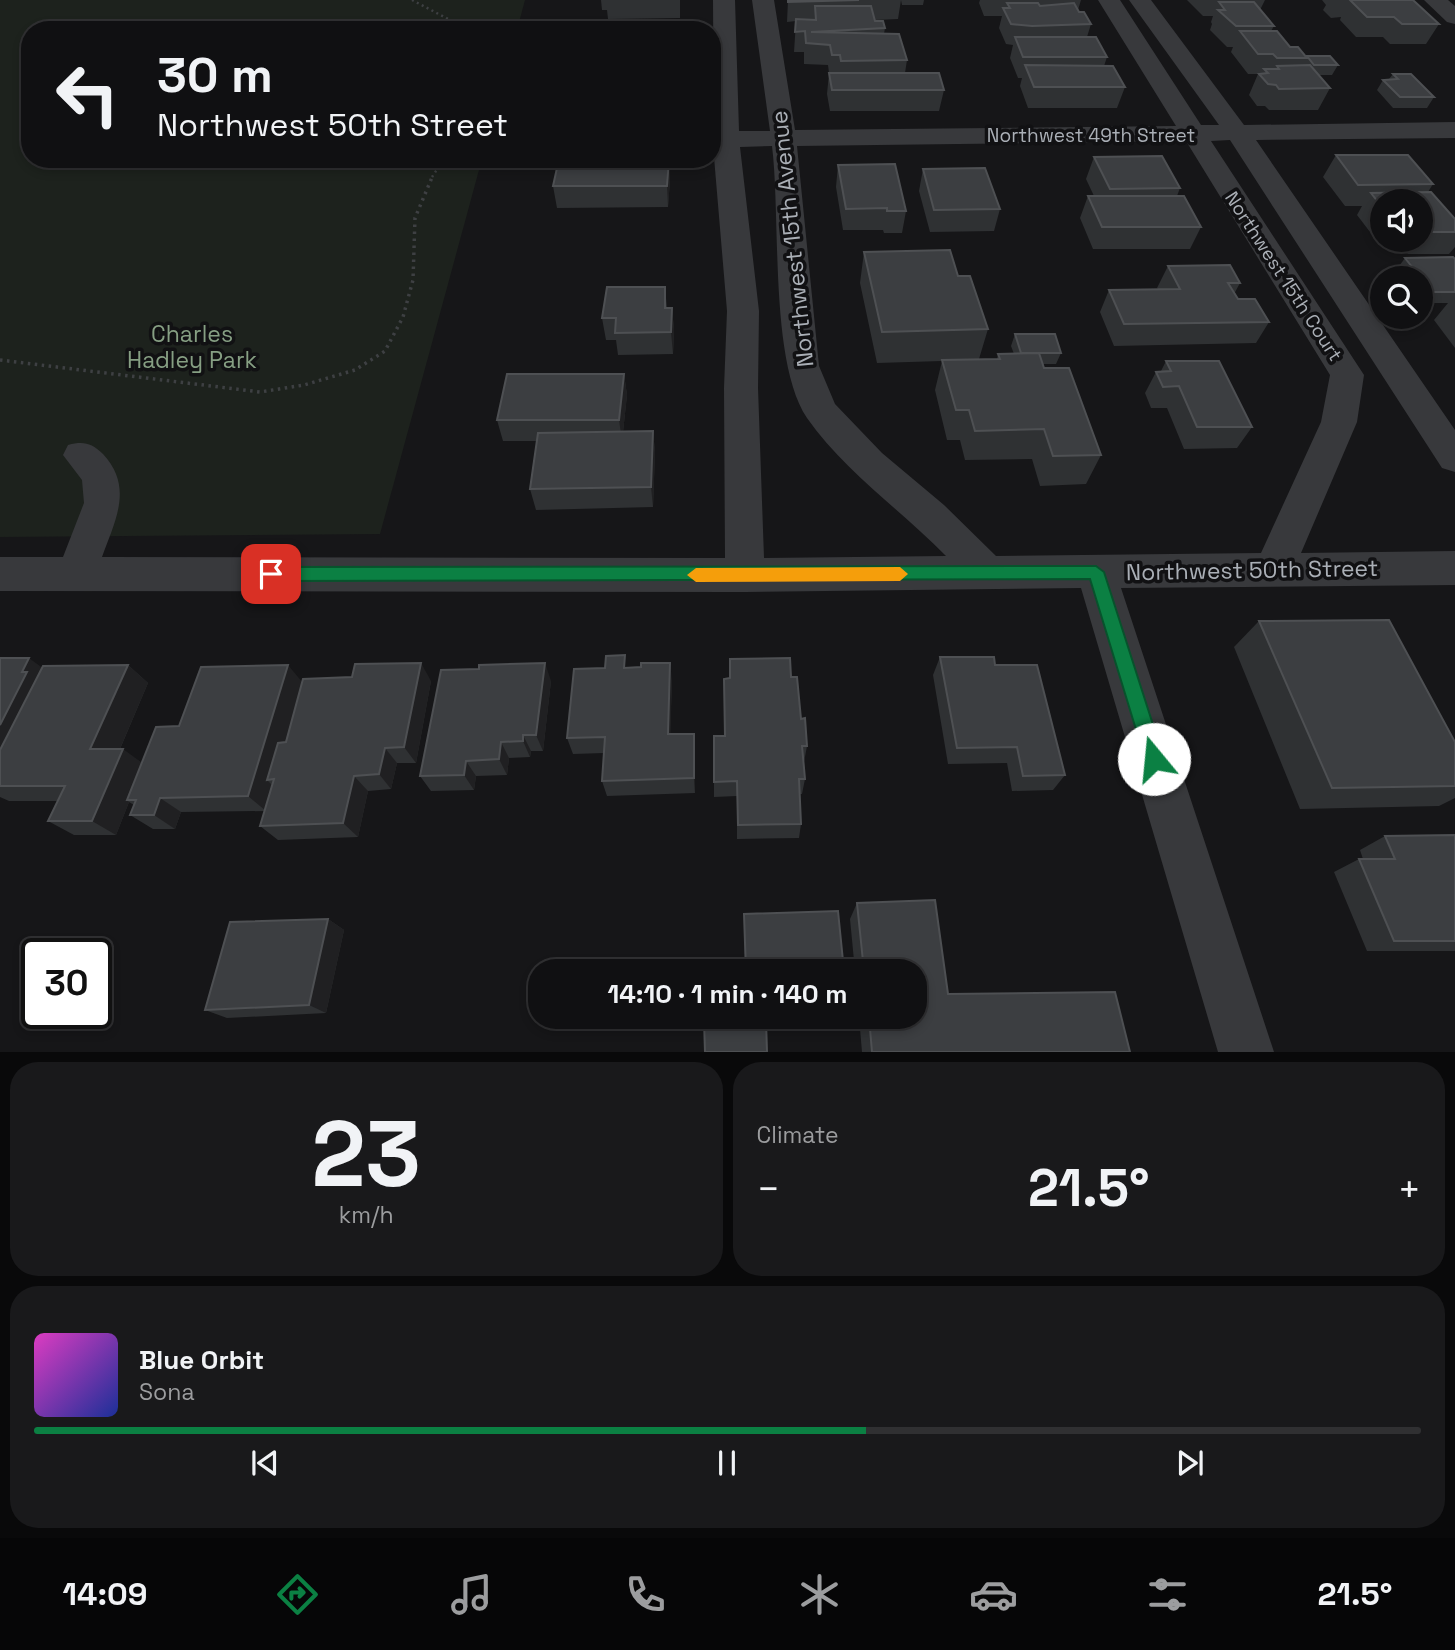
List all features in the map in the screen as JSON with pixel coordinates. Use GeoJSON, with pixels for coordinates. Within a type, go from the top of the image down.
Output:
{"type":"FeatureCollection","features":[{"type":"Feature","properties":{"kind":"street"},"geometry":{"type":"LineString","coordinates":[[724,0],[727,148],[743,311],[745,575]]}},
{"type":"Feature","properties":{"kind":"street","name":"Northwest 15th Avenue"},"geometry":{"type":"LineString","coordinates":[[762,0],[784,147],[802,358],[820,410],[869,463],[931,516],[988,573]]}},
{"type":"Feature","properties":{"kind":"street","name":"Northwest 15th Court"},"geometry":{"type":"LineString","coordinates":[[1109,0],[1347,375],[1339,422],[1316,480],[1273,570]]}},
{"type":"Feature","properties":{"kind":"street","name":"Northwest 15th Court"},"geometry":{"type":"LineString","coordinates":[[1140,0],[1245,143],[1399,378],[1455,458]]}},
{"type":"Feature","properties":{"kind":"street"},"geometry":{"type":"LineString","coordinates":[[1435,0],[1455,18]]}},
{"type":"Feature","properties":{"kind":"street"},"geometry":{"type":"LineString","coordinates":[[725,52],[769,52]]}},
{"type":"Feature","properties":{"kind":"street","name":"Northwest 49th Street"},"geometry":{"type":"LineString","coordinates":[[727,148],[1245,143],[1455,130]]}},
{"type":"Feature","properties":{"kind":"street","name":"Northwest 49th Street"},"geometry":{"type":"LineString","coordinates":[[1245,143],[1455,150]]}},
{"type":"Feature","properties":{"kind":"street"},"geometry":{"type":"LineString","coordinates":[[742,358],[802,358]]}},
{"type":"Feature","properties":{"kind":"street"},"geometry":{"type":"LineString","coordinates":[[1347,375],[1399,378]]}},
{"type":"Feature","properties":{"kind":"street"},"geometry":{"type":"LineString","coordinates":[[76,574],[103,503],[100,475],[81,455]]}},
{"type":"Feature","properties":{"kind":"street","name":"Northwest 50th Street"},"geometry":{"type":"LineString","coordinates":[[0,574],[745,575],[1455,568]]}},
{"type":"Feature","properties":{"kind":"street"},"geometry":{"type":"LineString","coordinates":[[1096,572],[1246,1052]]}},
{"type":"Feature","properties":{"kind":"path"},"geometry":{"type":"LineString","coordinates":[[412,0],[452,21]]}},
{"type":"Feature","properties":{"kind":"path"},"geometry":{"type":"LineString","coordinates":[[0,360],[260,392],[288,389],[365,366],[379,357],[406,310],[414,272],[413,229],[418,205],[439,168]]}},
{"type":"Feature","properties":{"kind":"green space","name":"Charles Hadley Park"},"geometry":{"type":"Polygon","coordinates":[[[0,0],[525,0],[519,21],[21,21],[21,168],[480,168],[380,534],[0,537],[0,0]]]}},
{"type":"Feature","properties":{"kind":"building"},"geometry":{"type":"Polygon","coordinates":[[[788,0],[859,0],[788,2],[788,0]]]}},
{"type":"Feature","properties":{"kind":"building"},"geometry":{"type":"Polygon","coordinates":[[[1350,0],[1413,0],[1439,24],[1402,24],[1394,17],[1367,17],[1350,0]]]}},
{"type":"Feature","properties":{"kind":"building"},"geometry":{"type":"Polygon","coordinates":[[[1219,2],[1254,2],[1274,26],[1236,26],[1218,10],[1225,10],[1219,2]]]}},
{"type":"Feature","properties":{"kind":"building"},"geometry":{"type":"Polygon","coordinates":[[[1007,3],[1038,3],[1040,6],[1074,3],[1079,12],[1084,12],[1091,24],[1011,24],[1003,8],[1010,8],[1007,3]]]}},
{"type":"Feature","properties":{"kind":"building"},"geometry":{"type":"Polygon","coordinates":[[[815,6],[871,6],[875,21],[883,21],[885,28],[811,32],[899,34],[907,60],[841,61],[840,55],[832,55],[830,45],[806,43],[805,31],[795,32],[796,19],[816,20],[815,6]]]}},
{"type":"Feature","properties":{"kind":"building"},"geometry":{"type":"Polygon","coordinates":[[[1240,31],[1277,31],[1290,47],[1298,47],[1307,58],[1277,58],[1273,54],[1258,54],[1240,31]]]}},
{"type":"Feature","properties":{"kind":"building"},"geometry":{"type":"Polygon","coordinates":[[[1015,37],[1096,37],[1107,57],[1023,57],[1015,37]]]}},
{"type":"Feature","properties":{"kind":"building"},"geometry":{"type":"Polygon","coordinates":[[[1307,56],[1330,56],[1338,65],[1314,65],[1307,56]]]}},
{"type":"Feature","properties":{"kind":"building"},"geometry":{"type":"Polygon","coordinates":[[[1025,65],[1113,66],[1125,87],[1034,87],[1025,65]]]}},
{"type":"Feature","properties":{"kind":"building"},"geometry":{"type":"Polygon","coordinates":[[[1310,65],[1330,88],[1279,89],[1276,85],[1268,84],[1259,74],[1268,73],[1264,69],[1279,69],[1277,66],[1310,65]]]}},
{"type":"Feature","properties":{"kind":"building"},"geometry":{"type":"Polygon","coordinates":[[[829,73],[939,73],[944,90],[832,90],[829,73]]]}},
{"type":"Feature","properties":{"kind":"building"},"geometry":{"type":"Polygon","coordinates":[[[1393,74],[1411,74],[1434,97],[1400,97],[1383,80],[1398,79],[1393,74]]]}},
{"type":"Feature","properties":{"kind":"building"},"geometry":{"type":"Polygon","coordinates":[[[1336,155],[1408,155],[1433,184],[1358,185],[1336,155]]]}},
{"type":"Feature","properties":{"kind":"building"},"geometry":{"type":"Polygon","coordinates":[[[1162,156],[1180,188],[1110,189],[1094,157],[1162,156]]]}},
{"type":"Feature","properties":{"kind":"building"},"geometry":{"type":"Polygon","coordinates":[[[895,164],[906,211],[887,211],[887,208],[846,209],[838,165],[895,164]]]}},
{"type":"Feature","properties":{"kind":"building"},"geometry":{"type":"Polygon","coordinates":[[[557,168],[668,168],[667,186],[553,186],[557,168]]]}},
{"type":"Feature","properties":{"kind":"building"},"geometry":{"type":"Polygon","coordinates":[[[985,168],[1000,209],[934,210],[923,169],[985,168]]]}},
{"type":"Feature","properties":{"kind":"building"},"geometry":{"type":"Polygon","coordinates":[[[1433,194],[1455,219],[1455,232],[1433,232],[1433,194]]]}},
{"type":"Feature","properties":{"kind":"building"},"geometry":{"type":"Polygon","coordinates":[[[1088,196],[1184,196],[1201,227],[1102,227],[1088,196]]]}},
{"type":"Feature","properties":{"kind":"building"},"geometry":{"type":"Polygon","coordinates":[[[950,250],[958,276],[970,276],[988,329],[882,332],[864,252],[950,250]]]}},
{"type":"Feature","properties":{"kind":"building"},"geometry":{"type":"Polygon","coordinates":[[[1453,257],[1455,292],[1433,292],[1433,266],[1411,266],[1405,258],[1453,257]]]}},
{"type":"Feature","properties":{"kind":"building"},"geometry":{"type":"Polygon","coordinates":[[[1230,265],[1240,283],[1228,283],[1238,299],[1255,299],[1269,322],[1124,324],[1109,290],[1180,289],[1168,266],[1230,265]]]}},
{"type":"Feature","properties":{"kind":"building"},"geometry":{"type":"Polygon","coordinates":[[[607,287],[665,287],[665,308],[672,308],[671,332],[615,333],[616,318],[602,318],[607,287]]]}},
{"type":"Feature","properties":{"kind":"building"},"geometry":{"type":"Polygon","coordinates":[[[1015,334],[1055,334],[1061,353],[1021,353],[1015,334]]]}},
{"type":"Feature","properties":{"kind":"building"},"geometry":{"type":"Polygon","coordinates":[[[1039,353],[1044,368],[1069,368],[1101,455],[1053,456],[1044,429],[975,431],[969,410],[956,410],[942,360],[1000,359],[998,354],[1039,353]]]}},
{"type":"Feature","properties":{"kind":"building"},"geometry":{"type":"Polygon","coordinates":[[[1166,361],[1219,361],[1252,427],[1197,427],[1179,386],[1163,387],[1156,372],[1171,371],[1166,361]]]}},
{"type":"Feature","properties":{"kind":"building"},"geometry":{"type":"Polygon","coordinates":[[[507,374],[624,374],[619,420],[497,420],[507,374]]]}},
{"type":"Feature","properties":{"kind":"building"},"geometry":{"type":"Polygon","coordinates":[[[653,431],[651,487],[530,489],[538,433],[653,431]]]}},
{"type":"Feature","properties":{"kind":"building"},"geometry":{"type":"Polygon","coordinates":[[[1389,620],[1455,742],[1455,786],[1332,788],[1259,621],[1389,620]]]}},
{"type":"Feature","properties":{"kind":"building"},"geometry":{"type":"Polygon","coordinates":[[[625,655],[624,668],[641,667],[641,663],[670,663],[668,734],[694,734],[694,778],[602,781],[605,737],[567,738],[574,669],[605,668],[606,656],[625,655]]]}},
{"type":"Feature","properties":{"kind":"building"},"geometry":{"type":"Polygon","coordinates":[[[940,657],[994,657],[995,665],[1037,665],[1065,775],[1023,776],[1017,747],[957,748],[940,657]]]}},
{"type":"Feature","properties":{"kind":"building"},"geometry":{"type":"Polygon","coordinates":[[[0,658],[29,658],[22,672],[27,672],[0,725],[0,658]]]}},
{"type":"Feature","properties":{"kind":"building"},"geometry":{"type":"Polygon","coordinates":[[[790,658],[791,677],[797,677],[801,719],[805,718],[807,746],[802,746],[805,779],[799,779],[801,824],[738,825],[737,781],[714,782],[714,736],[725,736],[724,679],[730,678],[730,659],[790,658]]]}},
{"type":"Feature","properties":{"kind":"building"},"geometry":{"type":"Polygon","coordinates":[[[421,663],[404,747],[385,748],[379,774],[354,776],[343,823],[260,826],[274,779],[267,780],[278,743],[286,742],[303,679],[352,677],[355,664],[421,663]]]}},
{"type":"Feature","properties":{"kind":"building"},"geometry":{"type":"Polygon","coordinates":[[[545,663],[536,735],[523,735],[523,741],[501,742],[499,759],[466,761],[464,775],[420,776],[441,670],[479,669],[479,665],[545,663]]]}},
{"type":"Feature","properties":{"kind":"building"},"geometry":{"type":"Polygon","coordinates":[[[128,665],[90,749],[123,749],[92,821],[48,821],[65,786],[0,786],[0,750],[43,666],[128,665]]]}},
{"type":"Feature","properties":{"kind":"building"},"geometry":{"type":"Polygon","coordinates":[[[288,665],[248,796],[160,798],[154,815],[130,815],[136,800],[127,800],[156,727],[179,726],[201,667],[288,665]]]}},
{"type":"Feature","properties":{"kind":"building"},"geometry":{"type":"Polygon","coordinates":[[[1455,835],[1455,941],[1394,941],[1359,859],[1395,859],[1385,836],[1455,835]]]}},
{"type":"Feature","properties":{"kind":"building"},"geometry":{"type":"Polygon","coordinates":[[[935,900],[948,994],[1115,992],[1130,1052],[872,1052],[870,1029],[927,1029],[927,959],[863,959],[857,903],[935,900]]]}},
{"type":"Feature","properties":{"kind":"building"},"geometry":{"type":"Polygon","coordinates":[[[838,911],[843,959],[746,959],[744,914],[838,911]]]}},
{"type":"Feature","properties":{"kind":"building"},"geometry":{"type":"Polygon","coordinates":[[[328,919],[309,1005],[205,1010],[230,922],[328,919]]]}},
{"type":"Feature","properties":{"kind":"building"},"geometry":{"type":"Polygon","coordinates":[[[704,1029],[766,1029],[767,1052],[705,1052],[704,1029]]]}},
{"type":"Feature","properties":{"kind":"slow traffic"},"geometry":{"type":"LineString","coordinates":[[696,575],[900,574]]}},
{"type":"Feature","properties":{"kind":"route"},"geometry":{"type":"LineString","coordinates":[[271,574],[745,575],[1096,572],[1154,759]]}}]}
